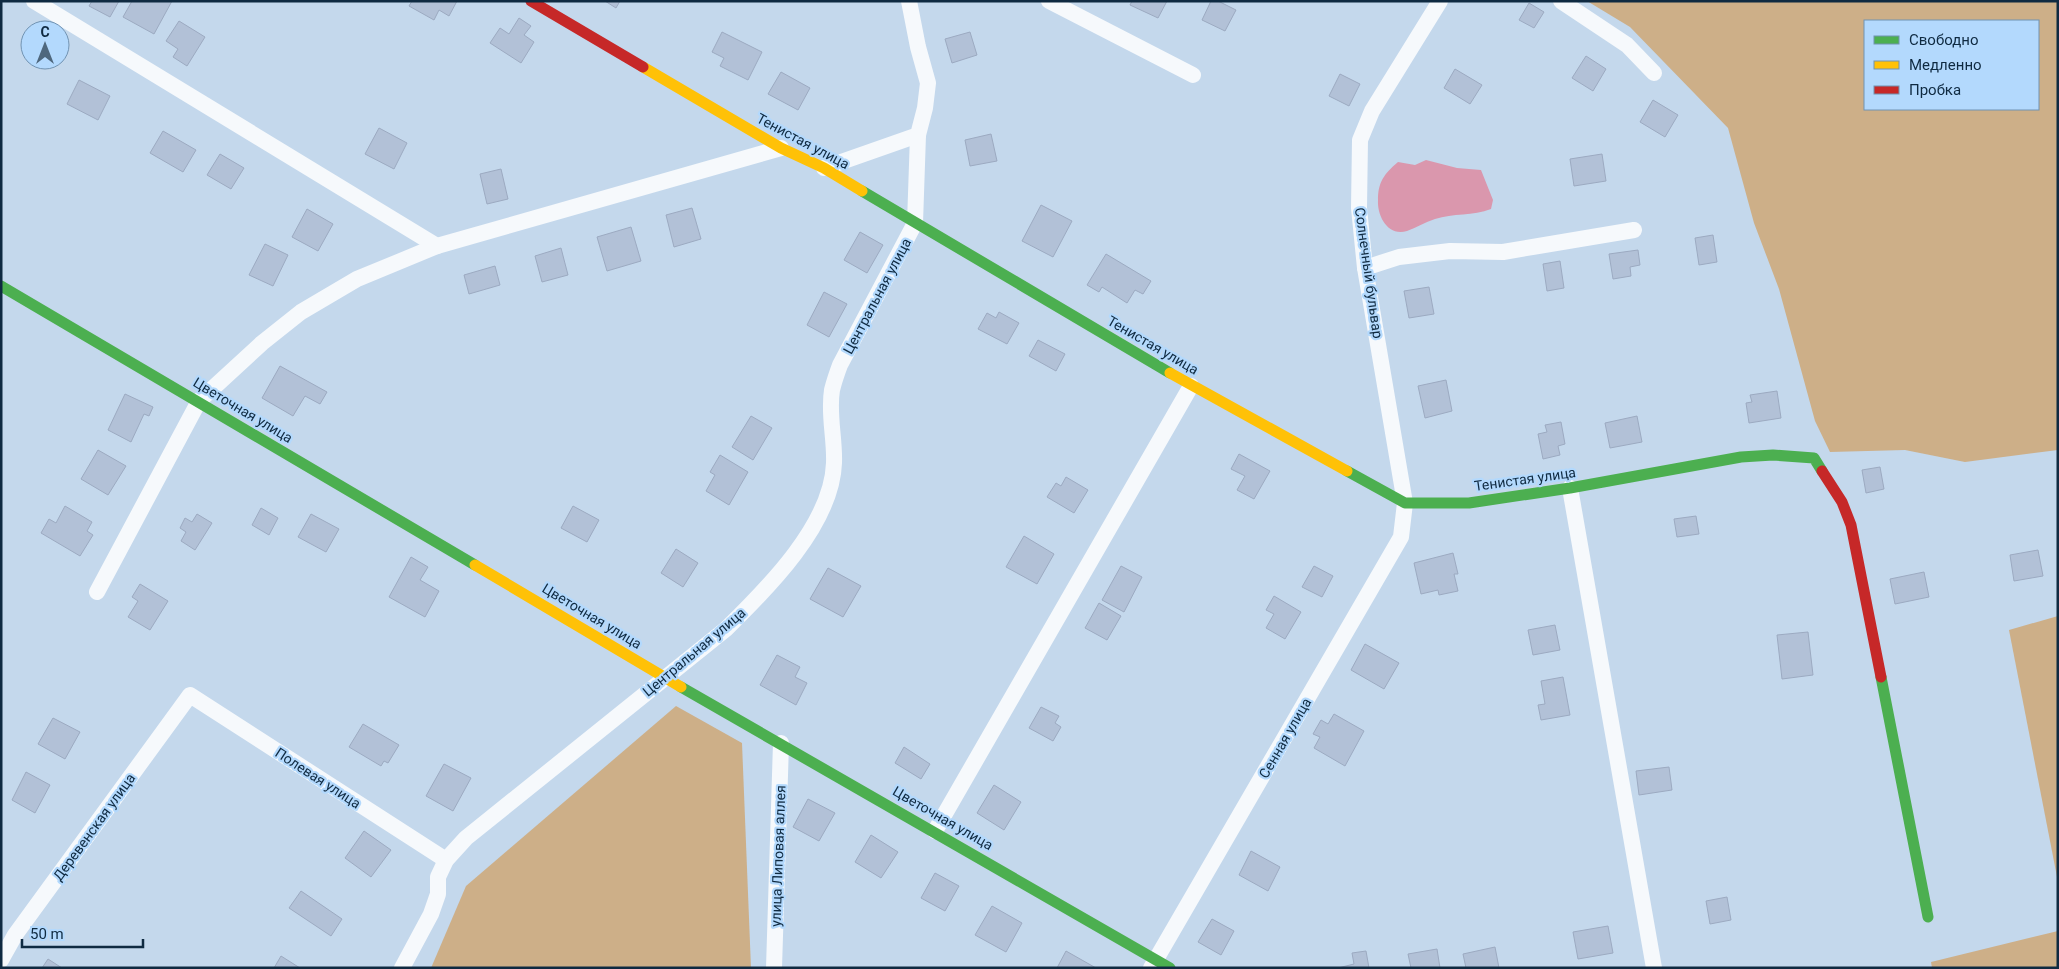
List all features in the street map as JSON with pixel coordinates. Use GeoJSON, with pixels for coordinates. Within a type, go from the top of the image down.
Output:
{"type":"FeatureCollection","features":[{"type":"Feature","properties":{"kind":"street"},"geometry":{"type":"LineString","coordinates":[[34,1],[437,246]]}},
{"type":"Feature","properties":{"kind":"street","name":"Тенистая улица"},"geometry":{"type":"LineString","coordinates":[[531,1],[781,148],[824,168],[1191,386],[1405,503],[1469,503],[1570,488],[1741,457],[1773,455],[1814,458],[1842,502],[1851,525],[1928,917]]}},
{"type":"Feature","properties":{"kind":"street"},"geometry":{"type":"LineString","coordinates":[[910,1],[918,46],[928,83],[925,108],[918,135],[915,223]]}},
{"type":"Feature","properties":{"kind":"street"},"geometry":{"type":"LineString","coordinates":[[1049,1],[1193,75]]}},
{"type":"Feature","properties":{"kind":"street","name":"Солнечный бульвар"},"geometry":{"type":"LineString","coordinates":[[1405,503],[1365,268],[1359,208],[1360,140],[1372,111],[1440,1]]}},
{"type":"Feature","properties":{"kind":"street"},"geometry":{"type":"LineString","coordinates":[[1561,1],[1628,45],[1654,73]]}},
{"type":"Feature","properties":{"kind":"street"},"geometry":{"type":"LineString","coordinates":[[824,168],[918,135]]}},
{"type":"Feature","properties":{"kind":"street"},"geometry":{"type":"LineString","coordinates":[[97,592],[199,401],[262,343],[301,312],[357,279],[437,246],[781,148]]}},
{"type":"Feature","properties":{"kind":"street","name":"Центральная улица"},"geometry":{"type":"LineString","coordinates":[[402,968],[431,914],[438,894],[438,877],[446,860],[466,838],[726,629],[764,592],[791,558],[826,506],[834,463],[831,408],[832,388],[840,365],[915,223]]}},
{"type":"Feature","properties":{"kind":"street"},"geometry":{"type":"LineString","coordinates":[[1365,268],[1399,257],[1450,251],[1503,252],[1634,230]]}},
{"type":"Feature","properties":{"kind":"street","name":"Цветочная улица"},"geometry":{"type":"LineString","coordinates":[[1,286],[666,678],[935,831],[1153,964],[1170,968]]}},
{"type":"Feature","properties":{"kind":"street"},"geometry":{"type":"LineString","coordinates":[[935,831],[1191,386]]}},
{"type":"Feature","properties":{"kind":"street"},"geometry":{"type":"LineString","coordinates":[[1570,488],[1654,968]]}},
{"type":"Feature","properties":{"kind":"street","name":"Сенная улица"},"geometry":{"type":"LineString","coordinates":[[1153,964],[1396,549],[1401,537],[1405,503]]}},
{"type":"Feature","properties":{"kind":"street","name":"Полевая улица"},"geometry":{"type":"LineString","coordinates":[[190,695],[446,860]]}},
{"type":"Feature","properties":{"kind":"street","name":"Деревенская улица"},"geometry":{"type":"LineString","coordinates":[[1,960],[5,943],[190,695]]}},
{"type":"Feature","properties":{"kind":"street","name":"улица Липовая аллея"},"geometry":{"type":"LineString","coordinates":[[774,968],[781,744]]}},
{"type":"Feature","properties":{"kind":"shaded area"},"geometry":{"type":"Polygon","coordinates":[[[1587,1],[2058,1],[2058,450],[1965,462],[1905,450],[1830,452],[1815,421],[1779,289],[1754,223],[1728,128],[1630,27],[1587,1]]]}},
{"type":"Feature","properties":{"kind":"shaded area"},"geometry":{"type":"Polygon","coordinates":[[[1426,160],[1457,168],[1481,170],[1493,200],[1491,209],[1477,213],[1442,217],[1407,231],[1394,231],[1389,228],[1379,212],[1378,206],[1379,188],[1383,179],[1398,162],[1415,165],[1426,160]]]}},
{"type":"Feature","properties":{"kind":"shaded area"},"geometry":{"type":"Polygon","coordinates":[[[2058,616],[2058,882],[2009,630],[2058,616]]]}},
{"type":"Feature","properties":{"kind":"shaded area"},"geometry":{"type":"Polygon","coordinates":[[[676,706],[742,743],[751,968],[431,968],[466,886],[676,706]]]}},
{"type":"Feature","properties":{"kind":"shaded area"},"geometry":{"type":"Polygon","coordinates":[[[2058,931],[2058,968],[1932,968],[1931,962],[2058,931]]]}},
{"type":"Feature","properties":{"kind":"building"},"geometry":{"type":"Polygon","coordinates":[[[92,1],[119,1],[110,17],[89,6],[92,1]]]}},
{"type":"Feature","properties":{"kind":"building"},"geometry":{"type":"Polygon","coordinates":[[[132,1],[172,1],[154,34],[123,17],[132,1]]]}},
{"type":"Feature","properties":{"kind":"building"},"geometry":{"type":"Polygon","coordinates":[[[412,1],[457,1],[449,16],[439,10],[434,20],[409,6],[412,1]]]}},
{"type":"Feature","properties":{"kind":"building"},"geometry":{"type":"Polygon","coordinates":[[[605,1],[620,1],[616,8],[605,1]]]}},
{"type":"Feature","properties":{"kind":"building"},"geometry":{"type":"Polygon","coordinates":[[[1132,1],[1167,1],[1158,18],[1130,5],[1132,1]]]}},
{"type":"Feature","properties":{"kind":"building"},"geometry":{"type":"Polygon","coordinates":[[[1211,1],[1218,1],[1236,10],[1225,31],[1202,20],[1211,1]]]}},
{"type":"Feature","properties":{"kind":"building"},"geometry":{"type":"Polygon","coordinates":[[[1529,3],[1544,12],[1534,28],[1519,20],[1529,3]]]}},
{"type":"Feature","properties":{"kind":"building"},"geometry":{"type":"Polygon","coordinates":[[[519,18],[531,26],[524,35],[534,42],[521,63],[490,43],[500,28],[509,34],[519,18]]]}},
{"type":"Feature","properties":{"kind":"building"},"geometry":{"type":"Polygon","coordinates":[[[179,21],[205,37],[187,66],[173,57],[178,49],[166,41],[179,21]]]}},
{"type":"Feature","properties":{"kind":"building"},"geometry":{"type":"Polygon","coordinates":[[[722,32],[762,52],[748,80],[720,66],[724,58],[712,52],[722,32]]]}},
{"type":"Feature","properties":{"kind":"building"},"geometry":{"type":"Polygon","coordinates":[[[970,32],[977,55],[952,63],[945,39],[970,32]]]}},
{"type":"Feature","properties":{"kind":"building"},"geometry":{"type":"Polygon","coordinates":[[[1586,56],[1606,69],[1593,91],[1572,78],[1586,56]]]}},
{"type":"Feature","properties":{"kind":"building"},"geometry":{"type":"Polygon","coordinates":[[[1455,69],[1482,85],[1470,104],[1444,88],[1455,69]]]}},
{"type":"Feature","properties":{"kind":"building"},"geometry":{"type":"Polygon","coordinates":[[[781,72],[810,88],[798,110],[768,94],[781,72]]]}},
{"type":"Feature","properties":{"kind":"building"},"geometry":{"type":"Polygon","coordinates":[[[1340,74],[1360,84],[1349,106],[1329,96],[1340,74]]]}},
{"type":"Feature","properties":{"kind":"building"},"geometry":{"type":"Polygon","coordinates":[[[79,80],[110,96],[98,120],[67,104],[79,80]]]}},
{"type":"Feature","properties":{"kind":"building"},"geometry":{"type":"Polygon","coordinates":[[[1653,100],[1678,115],[1665,137],[1640,122],[1653,100]]]}},
{"type":"Feature","properties":{"kind":"building"},"geometry":{"type":"Polygon","coordinates":[[[379,128],[407,143],[394,169],[365,154],[379,128]]]}},
{"type":"Feature","properties":{"kind":"building"},"geometry":{"type":"Polygon","coordinates":[[[163,131],[196,150],[183,172],[150,153],[163,131]]]}},
{"type":"Feature","properties":{"kind":"building"},"geometry":{"type":"Polygon","coordinates":[[[991,134],[997,161],[970,166],[965,140],[991,134]]]}},
{"type":"Feature","properties":{"kind":"building"},"geometry":{"type":"Polygon","coordinates":[[[220,154],[244,168],[231,189],[207,175],[220,154]]]}},
{"type":"Feature","properties":{"kind":"building"},"geometry":{"type":"Polygon","coordinates":[[[1602,154],[1606,181],[1574,186],[1570,159],[1602,154]]]}},
{"type":"Feature","properties":{"kind":"building"},"geometry":{"type":"Polygon","coordinates":[[[501,169],[508,199],[487,204],[480,174],[501,169]]]}},
{"type":"Feature","properties":{"kind":"building"},"geometry":{"type":"Polygon","coordinates":[[[1041,205],[1072,221],[1053,257],[1022,241],[1041,205]]]}},
{"type":"Feature","properties":{"kind":"building"},"geometry":{"type":"Polygon","coordinates":[[[692,208],[701,239],[674,247],[666,215],[692,208]]]}},
{"type":"Feature","properties":{"kind":"building"},"geometry":{"type":"Polygon","coordinates":[[[307,209],[333,224],[318,251],[292,237],[307,209]]]}},
{"type":"Feature","properties":{"kind":"building"},"geometry":{"type":"Polygon","coordinates":[[[631,227],[641,261],[607,271],[597,237],[631,227]]]}},
{"type":"Feature","properties":{"kind":"building"},"geometry":{"type":"Polygon","coordinates":[[[860,232],[883,245],[867,273],[844,260],[860,232]]]}},
{"type":"Feature","properties":{"kind":"building"},"geometry":{"type":"Polygon","coordinates":[[[1713,235],[1717,262],[1699,265],[1695,238],[1713,235]]]}},
{"type":"Feature","properties":{"kind":"building"},"geometry":{"type":"Polygon","coordinates":[[[265,244],[288,255],[273,286],[249,275],[265,244]]]}},
{"type":"Feature","properties":{"kind":"building"},"geometry":{"type":"Polygon","coordinates":[[[561,248],[568,275],[542,282],[535,256],[561,248]]]}},
{"type":"Feature","properties":{"kind":"building"},"geometry":{"type":"Polygon","coordinates":[[[1638,250],[1640,265],[1630,267],[1631,276],[1613,279],[1609,254],[1638,250]]]}},
{"type":"Feature","properties":{"kind":"building"},"geometry":{"type":"Polygon","coordinates":[[[1106,254],[1151,281],[1143,294],[1135,290],[1127,303],[1102,287],[1099,292],[1087,285],[1106,254]]]}},
{"type":"Feature","properties":{"kind":"building"},"geometry":{"type":"Polygon","coordinates":[[[1560,261],[1564,288],[1547,291],[1543,264],[1560,261]]]}},
{"type":"Feature","properties":{"kind":"building"},"geometry":{"type":"Polygon","coordinates":[[[495,266],[500,285],[469,294],[464,275],[495,266]]]}},
{"type":"Feature","properties":{"kind":"building"},"geometry":{"type":"Polygon","coordinates":[[[1429,287],[1434,314],[1409,318],[1404,291],[1429,287]]]}},
{"type":"Feature","properties":{"kind":"building"},"geometry":{"type":"Polygon","coordinates":[[[824,292],[847,304],[829,337],[807,325],[824,292]]]}},
{"type":"Feature","properties":{"kind":"building"},"geometry":{"type":"Polygon","coordinates":[[[999,312],[1019,323],[1007,344],[978,329],[987,313],[996,318],[999,312]]]}},
{"type":"Feature","properties":{"kind":"building"},"geometry":{"type":"Polygon","coordinates":[[[1038,340],[1065,354],[1056,371],[1029,356],[1038,340]]]}},
{"type":"Feature","properties":{"kind":"building"},"geometry":{"type":"Polygon","coordinates":[[[280,366],[327,392],[320,404],[305,396],[293,416],[262,398],[280,366]]]}},
{"type":"Feature","properties":{"kind":"building"},"geometry":{"type":"Polygon","coordinates":[[[1446,380],[1452,411],[1425,418],[1418,386],[1446,380]]]}},
{"type":"Feature","properties":{"kind":"building"},"geometry":{"type":"Polygon","coordinates":[[[1777,391],[1781,418],[1749,423],[1746,403],[1752,402],[1750,395],[1777,391]]]}},
{"type":"Feature","properties":{"kind":"building"},"geometry":{"type":"Polygon","coordinates":[[[125,394],[153,407],[149,416],[144,414],[131,442],[108,430],[125,394]]]}},
{"type":"Feature","properties":{"kind":"building"},"geometry":{"type":"Polygon","coordinates":[[[751,416],[772,428],[753,460],[732,447],[751,416]]]}},
{"type":"Feature","properties":{"kind":"building"},"geometry":{"type":"Polygon","coordinates":[[[1637,416],[1642,442],[1610,448],[1605,423],[1637,416]]]}},
{"type":"Feature","properties":{"kind":"building"},"geometry":{"type":"Polygon","coordinates":[[[1561,422],[1565,444],[1558,446],[1560,455],[1543,459],[1538,434],[1547,432],[1545,425],[1561,422]]]}},
{"type":"Feature","properties":{"kind":"building"},"geometry":{"type":"Polygon","coordinates":[[[98,450],[126,466],[108,495],[81,479],[98,450]]]}},
{"type":"Feature","properties":{"kind":"building"},"geometry":{"type":"Polygon","coordinates":[[[1239,454],[1270,471],[1254,499],[1237,490],[1245,476],[1231,469],[1239,454]]]}},
{"type":"Feature","properties":{"kind":"building"},"geometry":{"type":"Polygon","coordinates":[[[720,455],[748,472],[729,505],[706,491],[715,475],[710,472],[720,455]]]}},
{"type":"Feature","properties":{"kind":"building"},"geometry":{"type":"Polygon","coordinates":[[[1880,467],[1884,489],[1866,493],[1862,470],[1880,467]]]}},
{"type":"Feature","properties":{"kind":"building"},"geometry":{"type":"Polygon","coordinates":[[[1066,477],[1088,490],[1074,513],[1047,497],[1056,483],[1061,486],[1066,477]]]}},
{"type":"Feature","properties":{"kind":"building"},"geometry":{"type":"Polygon","coordinates":[[[65,506],[92,522],[87,531],[93,535],[80,556],[41,533],[49,519],[56,523],[65,506]]]}},
{"type":"Feature","properties":{"kind":"building"},"geometry":{"type":"Polygon","coordinates":[[[573,506],[599,520],[587,542],[561,528],[573,506]]]}},
{"type":"Feature","properties":{"kind":"building"},"geometry":{"type":"Polygon","coordinates":[[[261,508],[278,518],[269,535],[252,525],[261,508]]]}},
{"type":"Feature","properties":{"kind":"building"},"geometry":{"type":"Polygon","coordinates":[[[197,514],[212,523],[195,550],[181,541],[186,532],[180,528],[185,518],[192,522],[197,514]]]}},
{"type":"Feature","properties":{"kind":"building"},"geometry":{"type":"Polygon","coordinates":[[[311,514],[339,529],[326,552],[298,537],[311,514]]]}},
{"type":"Feature","properties":{"kind":"building"},"geometry":{"type":"Polygon","coordinates":[[[1696,516],[1699,534],[1677,537],[1674,519],[1696,516]]]}},
{"type":"Feature","properties":{"kind":"building"},"geometry":{"type":"Polygon","coordinates":[[[1024,536],[1054,554],[1037,584],[1006,567],[1024,536]]]}},
{"type":"Feature","properties":{"kind":"building"},"geometry":{"type":"Polygon","coordinates":[[[676,549],[698,563],[683,587],[661,573],[676,549]]]}},
{"type":"Feature","properties":{"kind":"building"},"geometry":{"type":"Polygon","coordinates":[[[2038,550],[2043,576],[2014,581],[2010,555],[2038,550]]]}},
{"type":"Feature","properties":{"kind":"building"},"geometry":{"type":"Polygon","coordinates":[[[1453,553],[1458,574],[1454,574],[1458,591],[1439,595],[1438,590],[1421,594],[1414,563],[1453,553]]]}},
{"type":"Feature","properties":{"kind":"building"},"geometry":{"type":"Polygon","coordinates":[[[411,557],[428,567],[420,580],[439,591],[425,617],[389,597],[411,557]]]}},
{"type":"Feature","properties":{"kind":"building"},"geometry":{"type":"Polygon","coordinates":[[[1121,566],[1142,577],[1124,612],[1102,600],[1121,566]]]}},
{"type":"Feature","properties":{"kind":"building"},"geometry":{"type":"Polygon","coordinates":[[[1314,566],[1333,576],[1322,597],[1302,587],[1314,566]]]}},
{"type":"Feature","properties":{"kind":"building"},"geometry":{"type":"Polygon","coordinates":[[[828,568],[861,586],[843,617],[810,599],[828,568]]]}},
{"type":"Feature","properties":{"kind":"building"},"geometry":{"type":"Polygon","coordinates":[[[1924,572],[1929,597],[1895,604],[1890,579],[1924,572]]]}},
{"type":"Feature","properties":{"kind":"building"},"geometry":{"type":"Polygon","coordinates":[[[140,584],[168,601],[150,630],[128,617],[138,601],[132,597],[140,584]]]}},
{"type":"Feature","properties":{"kind":"building"},"geometry":{"type":"Polygon","coordinates":[[[1274,596],[1301,612],[1285,639],[1266,628],[1274,614],[1266,610],[1274,596]]]}},
{"type":"Feature","properties":{"kind":"building"},"geometry":{"type":"Polygon","coordinates":[[[1099,603],[1121,616],[1107,640],[1085,628],[1099,603]]]}},
{"type":"Feature","properties":{"kind":"building"},"geometry":{"type":"Polygon","coordinates":[[[1555,625],[1560,650],[1533,655],[1528,630],[1555,625]]]}},
{"type":"Feature","properties":{"kind":"building"},"geometry":{"type":"Polygon","coordinates":[[[1808,632],[1813,675],[1782,679],[1777,635],[1808,632]]]}},
{"type":"Feature","properties":{"kind":"building"},"geometry":{"type":"Polygon","coordinates":[[[1365,644],[1399,663],[1384,689],[1351,670],[1365,644]]]}},
{"type":"Feature","properties":{"kind":"building"},"geometry":{"type":"Polygon","coordinates":[[[777,655],[800,667],[795,677],[807,683],[796,705],[760,685],[777,655]]]}},
{"type":"Feature","properties":{"kind":"building"},"geometry":{"type":"Polygon","coordinates":[[[1563,677],[1570,715],[1541,720],[1538,705],[1545,704],[1541,681],[1563,677]]]}},
{"type":"Feature","properties":{"kind":"building"},"geometry":{"type":"Polygon","coordinates":[[[1041,707],[1059,716],[1055,723],[1061,727],[1053,741],[1029,728],[1041,707]]]}},
{"type":"Feature","properties":{"kind":"building"},"geometry":{"type":"Polygon","coordinates":[[[1334,714],[1364,731],[1345,766],[1314,748],[1320,737],[1313,734],[1321,720],[1328,724],[1334,714]]]}},
{"type":"Feature","properties":{"kind":"building"},"geometry":{"type":"Polygon","coordinates":[[[53,718],[80,732],[65,759],[38,744],[53,718]]]}},
{"type":"Feature","properties":{"kind":"building"},"geometry":{"type":"Polygon","coordinates":[[[363,724],[399,745],[388,763],[384,761],[381,766],[349,747],[363,724]]]}},
{"type":"Feature","properties":{"kind":"building"},"geometry":{"type":"Polygon","coordinates":[[[904,747],[930,764],[921,779],[895,763],[904,747]]]}},
{"type":"Feature","properties":{"kind":"building"},"geometry":{"type":"Polygon","coordinates":[[[444,764],[471,778],[453,811],[426,796],[444,764]]]}},
{"type":"Feature","properties":{"kind":"building"},"geometry":{"type":"Polygon","coordinates":[[[1669,767],[1672,790],[1639,795],[1636,771],[1669,767]]]}},
{"type":"Feature","properties":{"kind":"building"},"geometry":{"type":"Polygon","coordinates":[[[26,772],[50,785],[35,813],[12,800],[26,772]]]}},
{"type":"Feature","properties":{"kind":"building"},"geometry":{"type":"Polygon","coordinates":[[[994,785],[1021,802],[1004,830],[977,813],[994,785]]]}},
{"type":"Feature","properties":{"kind":"building"},"geometry":{"type":"Polygon","coordinates":[[[808,799],[835,813],[819,841],[793,827],[808,799]]]}},
{"type":"Feature","properties":{"kind":"building"},"geometry":{"type":"Polygon","coordinates":[[[364,831],[391,850],[371,877],[345,858],[364,831]]]}},
{"type":"Feature","properties":{"kind":"building"},"geometry":{"type":"Polygon","coordinates":[[[871,835],[898,852],[881,878],[855,862],[871,835]]]}},
{"type":"Feature","properties":{"kind":"building"},"geometry":{"type":"Polygon","coordinates":[[[1251,851],[1280,867],[1268,891],[1239,875],[1251,851]]]}},
{"type":"Feature","properties":{"kind":"building"},"geometry":{"type":"Polygon","coordinates":[[[935,873],[959,886],[945,911],[921,898],[935,873]]]}},
{"type":"Feature","properties":{"kind":"building"},"geometry":{"type":"Polygon","coordinates":[[[301,891],[342,919],[331,936],[289,908],[301,891]]]}},
{"type":"Feature","properties":{"kind":"building"},"geometry":{"type":"Polygon","coordinates":[[[1727,897],[1731,920],[1710,924],[1706,901],[1727,897]]]}},
{"type":"Feature","properties":{"kind":"building"},"geometry":{"type":"Polygon","coordinates":[[[992,906],[1022,923],[1006,952],[975,935],[992,906]]]}},
{"type":"Feature","properties":{"kind":"building"},"geometry":{"type":"Polygon","coordinates":[[[1212,919],[1234,931],[1221,955],[1198,942],[1212,919]]]}},
{"type":"Feature","properties":{"kind":"building"},"geometry":{"type":"Polygon","coordinates":[[[1608,926],[1613,953],[1578,959],[1573,932],[1608,926]]]}},
{"type":"Feature","properties":{"kind":"building"},"geometry":{"type":"Polygon","coordinates":[[[1495,947],[1499,968],[1466,968],[1463,954],[1495,947]]]}},
{"type":"Feature","properties":{"kind":"building"},"geometry":{"type":"Polygon","coordinates":[[[1437,949],[1440,968],[1411,968],[1408,954],[1437,949]]]}},
{"type":"Feature","properties":{"kind":"building"},"geometry":{"type":"Polygon","coordinates":[[[1066,951],[1096,968],[1057,968],[1066,951]]]}},
{"type":"Feature","properties":{"kind":"building"},"geometry":{"type":"Polygon","coordinates":[[[1366,951],[1369,968],[1338,968],[1354,964],[1352,953],[1366,951]]]}},
{"type":"Feature","properties":{"kind":"building"},"geometry":{"type":"Polygon","coordinates":[[[281,956],[300,968],[274,968],[281,956]]]}},
{"type":"Feature","properties":{"kind":"building"},"geometry":{"type":"Polygon","coordinates":[[[48,959],[62,968],[42,968],[48,959]]]}},
{"type":"Feature","properties":{"kind":"traffic: fast"},"geometry":{"type":"LineString","coordinates":[[862,191],[1170,373]]}},
{"type":"Feature","properties":{"kind":"traffic: fast"},"geometry":{"type":"LineString","coordinates":[[1,286],[475,565]]}},
{"type":"Feature","properties":{"kind":"traffic: fast"},"geometry":{"type":"LineString","coordinates":[[1347,471],[1405,503],[1469,503],[1570,488],[1741,457],[1773,455],[1814,458],[1822,471]]}},
{"type":"Feature","properties":{"kind":"traffic: fast"},"geometry":{"type":"LineString","coordinates":[[1881,677],[1928,917]]}},
{"type":"Feature","properties":{"kind":"traffic: fast"},"geometry":{"type":"LineString","coordinates":[[681,687],[1170,968]]}},
{"type":"Feature","properties":{"kind":"traffic: slow"},"geometry":{"type":"LineString","coordinates":[[643,67],[781,148],[824,168],[862,191]]}},
{"type":"Feature","properties":{"kind":"traffic: slow"},"geometry":{"type":"LineString","coordinates":[[1170,373],[1347,471]]}},
{"type":"Feature","properties":{"kind":"traffic: slow"},"geometry":{"type":"LineString","coordinates":[[475,565],[681,687]]}},
{"type":"Feature","properties":{"kind":"traffic: jam"},"geometry":{"type":"LineString","coordinates":[[531,1],[643,67]]}},
{"type":"Feature","properties":{"kind":"traffic: jam"},"geometry":{"type":"LineString","coordinates":[[1822,471],[1842,502],[1851,525],[1881,677]]}}]}
